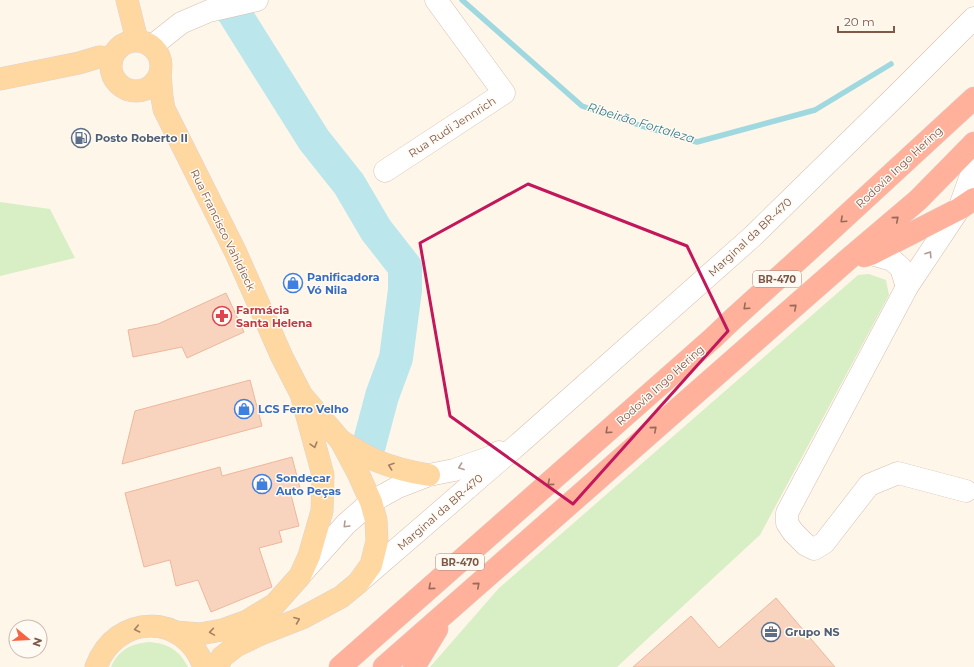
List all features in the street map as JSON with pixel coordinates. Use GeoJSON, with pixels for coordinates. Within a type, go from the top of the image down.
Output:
{"type":"FeatureCollection","features":[{"type":"Feature","properties":{"kind":"highway","name":"Rodovia Ingo Hering"},"geometry":{"type":"LineString","coordinates":[[340,667],[712,338],[974,98]]}},
{"type":"Feature","properties":{"kind":"highway","name":"BR-470"},"geometry":{"type":"LineString","coordinates":[[384,667],[845,262],[918,200],[974,143]]}},
{"type":"Feature","properties":{"kind":"highway"},"geometry":{"type":"LineString","coordinates":[[845,262],[871,254],[966,204]]}},
{"type":"Feature","properties":{"kind":"highway"},"geometry":{"type":"LineString","coordinates":[[414,667],[448,611]]}},
{"type":"Feature","properties":{"kind":"main road","name":"Rua Francisco Vahldieck"},"geometry":{"type":"LineString","coordinates":[[127,0],[144,43],[158,54],[161,63],[160,72],[164,109],[236,253],[282,357],[301,394],[323,475],[322,511],[309,556],[300,576],[275,604],[247,621],[222,630],[200,634],[175,632]]}},
{"type":"Feature","properties":{"kind":"main road"},"geometry":{"type":"LineString","coordinates":[[144,43],[129,42],[121,45],[116,50],[112,68],[117,84],[122,88],[136,92],[164,109]]}},
{"type":"Feature","properties":{"kind":"main road"},"geometry":{"type":"LineString","coordinates":[[0,79],[79,63],[112,68]]}},
{"type":"Feature","properties":{"kind":"main road"},"geometry":{"type":"LineString","coordinates":[[136,92],[149,88],[156,81],[160,72]]}},
{"type":"Feature","properties":{"kind":"main road","name":"Rua Francisco Vahldieck"},"geometry":{"type":"LineString","coordinates":[[217,667],[222,657],[236,646],[261,634],[302,618],[340,597],[358,583],[370,565],[377,541],[376,520],[371,502],[358,473],[341,442],[301,394]]}},
{"type":"Feature","properties":{"kind":"main road"},"geometry":{"type":"LineString","coordinates":[[341,442],[376,461],[394,467],[429,475]]}},
{"type":"Feature","properties":{"kind":"main road"},"geometry":{"type":"LineString","coordinates":[[96,667],[99,658],[106,647],[115,638],[126,632],[151,626],[175,632],[186,639],[194,648],[204,667]]}},
{"type":"Feature","properties":{"kind":"street"},"geometry":{"type":"LineString","coordinates":[[144,43],[207,8],[257,0]]}},
{"type":"Feature","properties":{"kind":"street","name":"Rua Rudi Jennrich"},"geometry":{"type":"LineString","coordinates":[[385,171],[504,93],[436,0]]}},
{"type":"Feature","properties":{"kind":"street","name":"Marginal da BR-470"},"geometry":{"type":"LineString","coordinates":[[358,583],[522,441],[753,236],[913,80],[973,19]]}},
{"type":"Feature","properties":{"kind":"street"},"geometry":{"type":"LineString","coordinates":[[966,491],[898,473],[870,485],[824,543],[814,549],[806,545],[793,532],[787,523],[787,513],[907,287],[966,204],[974,167]]}},
{"type":"Feature","properties":{"kind":"street"},"geometry":{"type":"LineString","coordinates":[[871,254],[892,260],[901,268],[907,287]]}},
{"type":"Feature","properties":{"kind":"street","name":"Marginal da BR-470"},"geometry":{"type":"LineString","coordinates":[[300,576],[346,524],[371,502],[398,487],[429,475],[454,470],[491,456],[522,441]]}},
{"type":"Feature","properties":{"kind":"highlighted area"},"geometry":{"type":"Polygon","coordinates":[[[528,184],[687,246],[728,331],[573,504],[450,416],[420,243],[528,184]]]}},
{"type":"Feature","properties":{"kind":"green space"},"geometry":{"type":"Polygon","coordinates":[[[0,202],[50,209],[75,258],[0,276],[0,202]]]}},
{"type":"Feature","properties":{"kind":"green space"},"geometry":{"type":"Polygon","coordinates":[[[869,274],[886,280],[889,295],[760,535],[617,667],[430,667],[499,588],[858,275],[869,274]]]}},
{"type":"Feature","properties":{"kind":"green space"},"geometry":{"type":"Polygon","coordinates":[[[150,642],[163,644],[173,649],[181,656],[188,667],[111,667],[114,661],[126,648],[137,644],[150,642]]]}},
{"type":"Feature","properties":{"kind":"building"},"geometry":{"type":"Polygon","coordinates":[[[226,293],[244,332],[187,358],[182,347],[133,357],[128,330],[158,324],[226,293]]]}},
{"type":"Feature","properties":{"kind":"building"},"geometry":{"type":"Polygon","coordinates":[[[250,380],[262,426],[122,464],[135,411],[250,380]]]}},
{"type":"Feature","properties":{"kind":"building"},"geometry":{"type":"Polygon","coordinates":[[[292,457],[301,492],[291,495],[299,526],[279,531],[282,542],[259,548],[272,587],[211,612],[198,580],[176,586],[170,560],[144,567],[125,493],[220,467],[222,476],[292,457]]]}},
{"type":"Feature","properties":{"kind":"building","name":"Grupo NS"},"geometry":{"type":"Polygon","coordinates":[[[776,598],[835,667],[633,667],[691,616],[719,648],[776,598]]]}},
{"type":"Feature","properties":{"kind":"waterway"},"geometry":{"type":"LineString","coordinates":[[226,0],[314,140],[349,184],[376,230],[405,267],[405,290],[396,358],[382,396],[369,445]]}},
{"type":"Feature","properties":{"kind":"waterway","name":"Ribeirão Fortaleza"},"geometry":{"type":"LineString","coordinates":[[462,0],[582,106],[697,142],[815,110],[891,64]]}},
{"type":"Feature","properties":{"kind":"place","name":"Posto Roberto II"},"geometry":{"type":"Point","coordinates":[81,138]}},
{"type":"Feature","properties":{"kind":"place","name":"Panificadora Vó Nila"},"geometry":{"type":"Point","coordinates":[293,283]}},
{"type":"Feature","properties":{"kind":"place","name":"Farmácia Santa Helena"},"geometry":{"type":"Point","coordinates":[222,316]}},
{"type":"Feature","properties":{"kind":"place","name":"LCS Ferro Velho"},"geometry":{"type":"Point","coordinates":[244,409]}},
{"type":"Feature","properties":{"kind":"place","name":"Sondecar Auto Peças"},"geometry":{"type":"Point","coordinates":[262,484]}},
{"type":"Feature","properties":{"kind":"place","name":"Grupo NS"},"geometry":{"type":"Point","coordinates":[771,632]}}]}
